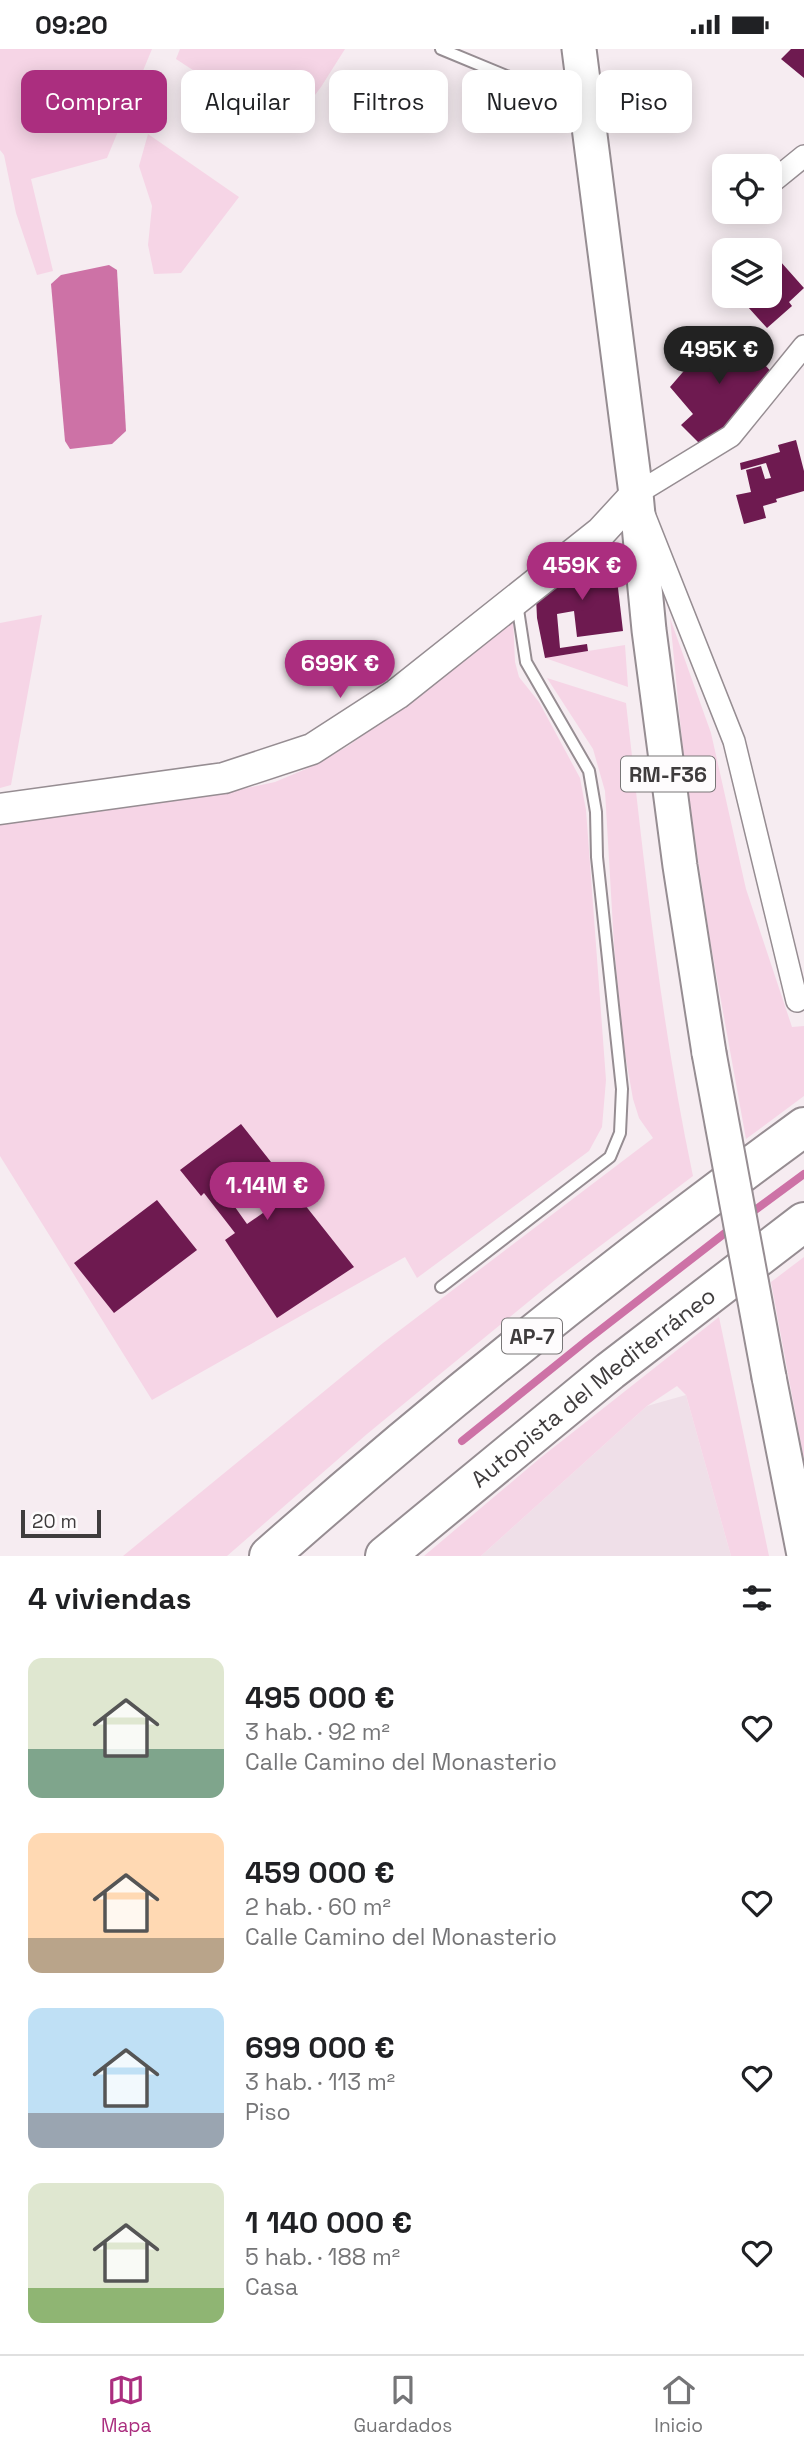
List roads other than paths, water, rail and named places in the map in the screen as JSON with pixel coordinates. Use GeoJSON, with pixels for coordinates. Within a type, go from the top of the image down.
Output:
{"type":"FeatureCollection","features":[{"type":"Feature","properties":{"kind":"highway","name":"AP-7"},"geometry":{"type":"LineString","coordinates":[[269,1556],[331,1500],[562,1311],[674,1223],[804,1127]]}},
{"type":"Feature","properties":{"kind":"highway","name":"Autopista del Mediterráneo"},"geometry":{"type":"LineString","coordinates":[[385,1556],[610,1371],[804,1222]]}},
{"type":"Feature","properties":{"kind":"main road","name":"RM-F36"},"geometry":{"type":"LineString","coordinates":[[579,49],[680,866],[709,1053],[804,1555]]}},
{"type":"Feature","properties":{"kind":"main road"},"geometry":{"type":"LineString","coordinates":[[0,809],[224,778],[312,749],[397,694],[517,600],[601,532],[636,494]]}},
{"type":"Feature","properties":{"kind":"street"},"geometry":{"type":"LineString","coordinates":[[782,175],[804,156]]}},
{"type":"Feature","properties":{"kind":"street"},"geometry":{"type":"LineString","coordinates":[[804,346],[731,436],[636,494],[734,741],[797,1001],[804,996]]}},
{"type":"Feature","properties":{"kind":"lane"},"geometry":{"type":"LineString","coordinates":[[440,49],[550,94],[586,101]]}},
{"type":"Feature","properties":{"kind":"lane"},"geometry":{"type":"LineString","coordinates":[[441,1287],[610,1157],[620,1133],[622,1089],[597,857],[596,812],[589,771],[526,662],[517,600]]}},
{"type":"Feature","properties":{"kind":"waterway"},"geometry":{"type":"LineString","coordinates":[[747,1216],[804,1174]]}},
{"type":"Feature","properties":{"kind":"waterway"},"geometry":{"type":"LineString","coordinates":[[462,1441],[734,1226]]}}]}
